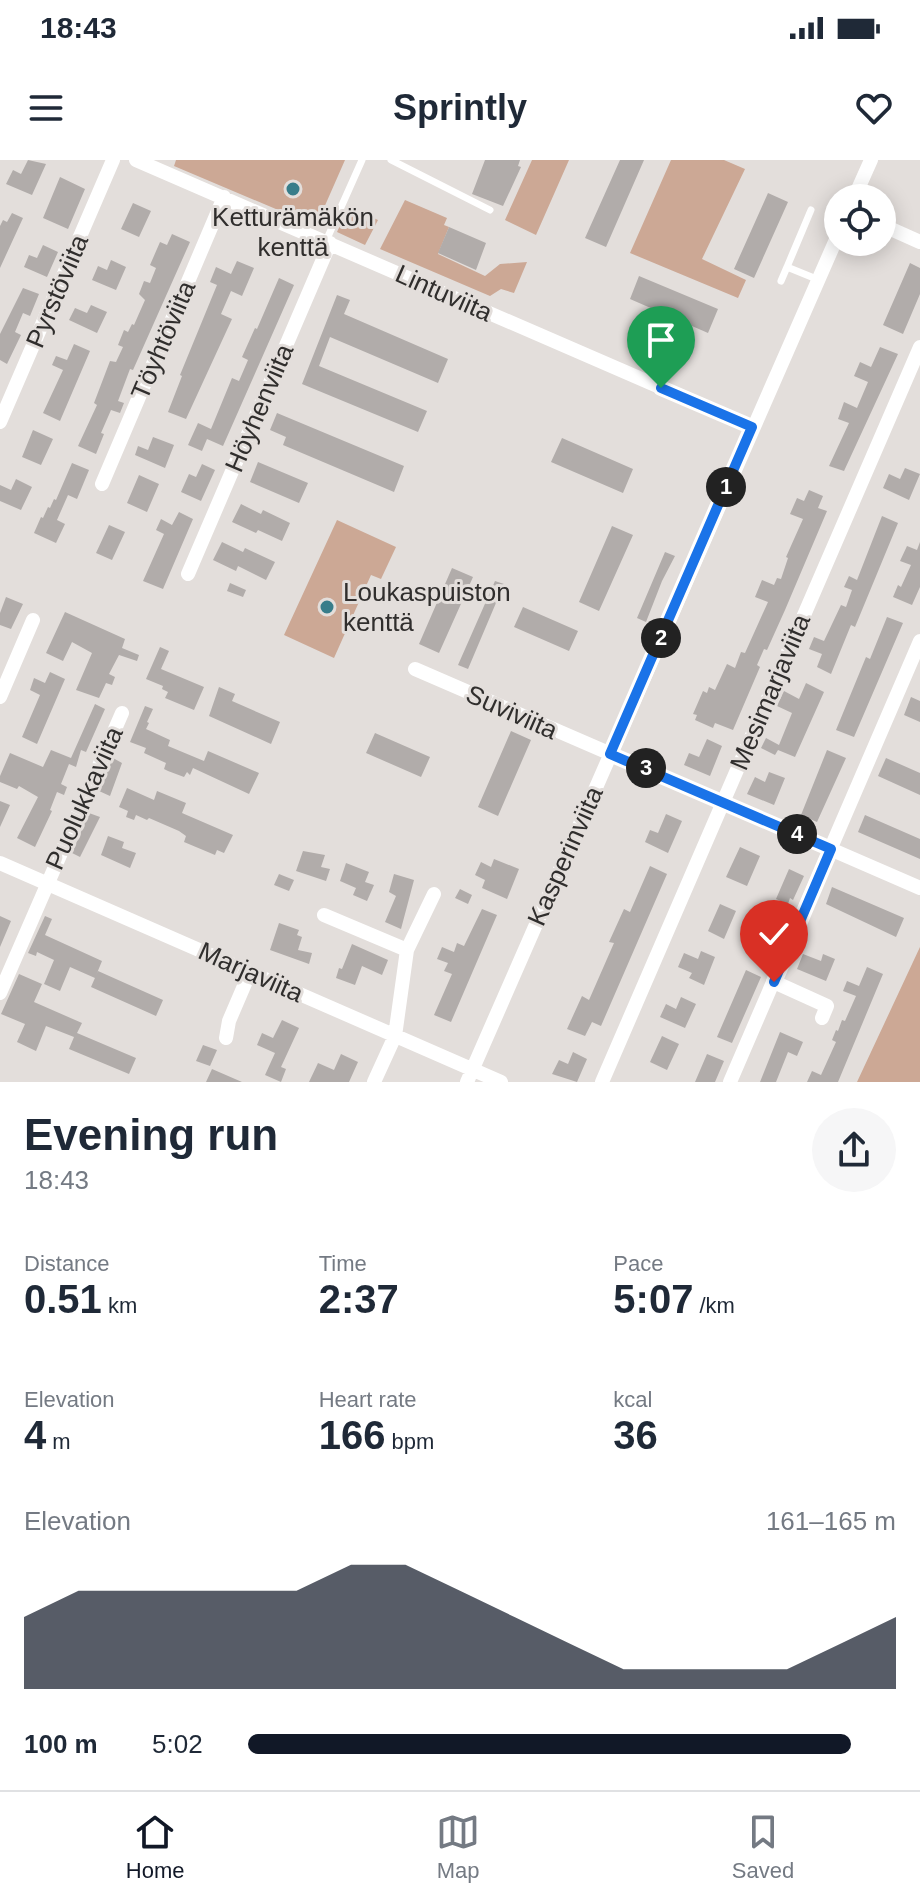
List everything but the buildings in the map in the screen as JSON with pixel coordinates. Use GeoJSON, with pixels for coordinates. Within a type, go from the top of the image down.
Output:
{"type":"FeatureCollection","features":[{"type":"Feature","properties":{"kind":"street","name":"Pyrstöviita"},"geometry":{"type":"LineString","coordinates":[[0,422],[113,160]]}},
{"type":"Feature","properties":{"kind":"street","name":"Lintuviita"},"geometry":{"type":"LineString","coordinates":[[136,160],[752,427]]}},
{"type":"Feature","properties":{"kind":"street"},"geometry":{"type":"LineString","coordinates":[[860,184],[871,160]]}},
{"type":"Feature","properties":{"kind":"street","name":"Töyhtöviita"},"geometry":{"type":"LineString","coordinates":[[102,484],[224,197]]}},
{"type":"Feature","properties":{"kind":"street"},"geometry":{"type":"LineString","coordinates":[[896,231],[920,242]]}},
{"type":"Feature","properties":{"kind":"street","name":"Höyhenviita"},"geometry":{"type":"LineString","coordinates":[[188,574],[328,242]]}},
{"type":"Feature","properties":{"kind":"street","name":"Kasperinviita"},"geometry":{"type":"LineString","coordinates":[[470,1076],[829,256]]}},
{"type":"Feature","properties":{"kind":"street","name":"Mesimarjaviita"},"geometry":{"type":"LineString","coordinates":[[602,1082],[920,347]]}},
{"type":"Feature","properties":{"kind":"street"},"geometry":{"type":"LineString","coordinates":[[0,697],[33,620]]}},
{"type":"Feature","properties":{"kind":"street"},"geometry":{"type":"LineString","coordinates":[[730,1082],[920,641]]}},
{"type":"Feature","properties":{"kind":"street","name":"Suviviita"},"geometry":{"type":"LineString","coordinates":[[415,669],[920,888]]}},
{"type":"Feature","properties":{"kind":"street","name":"Puolukkaviita"},"geometry":{"type":"LineString","coordinates":[[0,993],[122,713]]}},
{"type":"Feature","properties":{"kind":"street","name":"Marjaviita"},"geometry":{"type":"LineString","coordinates":[[0,863],[395,1036],[470,1076],[501,1082]]}},
{"type":"Feature","properties":{"kind":"street"},"geometry":{"type":"LineString","coordinates":[[374,1082],[395,1036],[407,950],[434,894]]}},
{"type":"Feature","properties":{"kind":"street"},"geometry":{"type":"LineString","coordinates":[[324,915],[407,950]]}},
{"type":"Feature","properties":{"kind":"street"},"geometry":{"type":"LineString","coordinates":[[226,1038],[229,1021],[250,972]]}},
{"type":"Feature","properties":{"kind":"street"},"geometry":{"type":"LineString","coordinates":[[774,982],[827,1006],[822,1018]]}},
{"type":"Feature","properties":{"kind":"lane"},"geometry":{"type":"LineString","coordinates":[[328,242],[362,160]]}},
{"type":"Feature","properties":{"kind":"lane"},"geometry":{"type":"LineString","coordinates":[[391,160],[490,210]]}},
{"type":"Feature","properties":{"kind":"lane"},"geometry":{"type":"LineString","coordinates":[[781,281],[811,210]]}},
{"type":"Feature","properties":{"kind":"lane"},"geometry":{"type":"LineString","coordinates":[[787,267],[819,280]]}},
{"type":"Feature","properties":{"kind":"shaded area","name":"Ketturämäkön kenttä"},"geometry":{"type":"Polygon","coordinates":[[[176,160],[345,160],[316,226],[174,166],[176,160]]]}},
{"type":"Feature","properties":{"kind":"shaded area"},"geometry":{"type":"Polygon","coordinates":[[[532,160],[569,160],[536,235],[505,220],[532,160]]]}},
{"type":"Feature","properties":{"kind":"shaded area"},"geometry":{"type":"Polygon","coordinates":[[[671,160],[724,160],[745,169],[702,259],[746,280],[738,298],[630,253],[671,160]]]}},
{"type":"Feature","properties":{"kind":"shaded area"},"geometry":{"type":"Polygon","coordinates":[[[405,200],[447,218],[444,225],[449,227],[438,254],[485,276],[500,264],[527,262],[514,293],[501,289],[490,296],[380,249],[405,200]]]}},
{"type":"Feature","properties":{"kind":"shaded area"},"geometry":{"type":"Polygon","coordinates":[[[347,210],[357,213],[354,220],[365,224],[369,216],[378,220],[365,245],[337,232],[347,210]]]}},
{"type":"Feature","properties":{"kind":"shaded area","name":"Loukaspuiston kenttä"},"geometry":{"type":"Polygon","coordinates":[[[337,520],[396,547],[381,579],[371,575],[334,658],[284,635],[337,520]]]}},
{"type":"Feature","properties":{"kind":"shaded area"},"geometry":{"type":"Polygon","coordinates":[[[920,947],[920,1082],[857,1082],[920,947]]]}},
{"type":"Feature","properties":{"kind":"place","name":"Ketturämäkön kenttä"},"geometry":{"type":"Point","coordinates":[293,189]}},
{"type":"Feature","properties":{"kind":"place","name":"Loukaspuiston kenttä"},"geometry":{"type":"Point","coordinates":[327,607]}},
{"type":"Feature","properties":{"kind":"route"},"geometry":{"type":"LineString","coordinates":[[661,388],[752,427],[610,754],[831,849],[774,982]]}}]}
